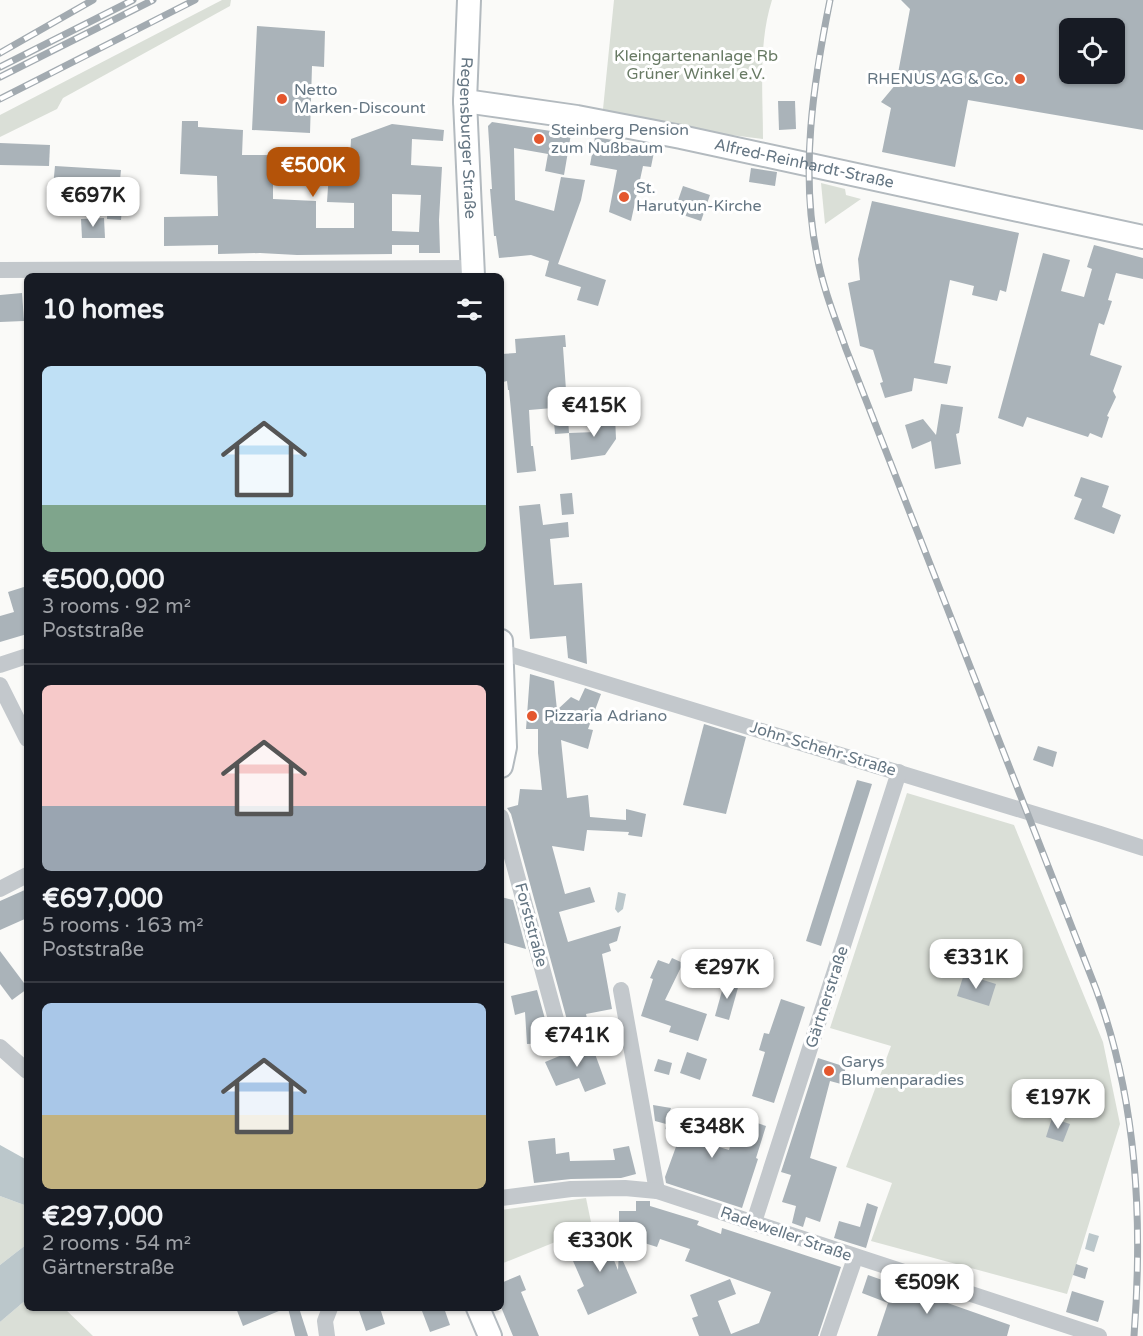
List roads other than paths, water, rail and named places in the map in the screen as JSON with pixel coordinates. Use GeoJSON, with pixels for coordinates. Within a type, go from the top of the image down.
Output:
{"type":"FeatureCollection","features":[{"type":"Feature","properties":{"kind":"street","name":"Regensburger Straße"},"geometry":{"type":"LineString","coordinates":[[469,0],[465,101],[473,272]]}},
{"type":"Feature","properties":{"kind":"street","name":"Alfred-Reinhardt-Straße"},"geometry":{"type":"LineString","coordinates":[[465,101],[577,117],[681,137],[1143,237]]}},
{"type":"Feature","properties":{"kind":"street"},"geometry":{"type":"LineString","coordinates":[[0,270],[473,272]]}},
{"type":"Feature","properties":{"kind":"street","name":"John-Schehr-Straße"},"geometry":{"type":"LineString","coordinates":[[504,654],[899,772],[1143,848]]}},
{"type":"Feature","properties":{"kind":"street"},"geometry":{"type":"LineString","coordinates":[[0,665],[24,657]]}},
{"type":"Feature","properties":{"kind":"street"},"geometry":{"type":"LineString","coordinates":[[0,685],[24,733]]}},
{"type":"Feature","properties":{"kind":"street"},"geometry":{"type":"LineString","coordinates":[[504,724],[504,752]]}},
{"type":"Feature","properties":{"kind":"street","name":"Gärtnerstraße"},"geometry":{"type":"LineString","coordinates":[[754,1222],[899,772]]}},
{"type":"Feature","properties":{"kind":"street","name":"Forststraße"},"geometry":{"type":"LineString","coordinates":[[504,828],[560,1034]]}},
{"type":"Feature","properties":{"kind":"street"},"geometry":{"type":"LineString","coordinates":[[0,889],[24,877]]}},
{"type":"Feature","properties":{"kind":"street"},"geometry":{"type":"LineString","coordinates":[[621,990],[657,1191]]}},
{"type":"Feature","properties":{"kind":"street"},"geometry":{"type":"LineString","coordinates":[[0,1047],[24,1068]]}},
{"type":"Feature","properties":{"kind":"street","name":"Radeweller Straße"},"geometry":{"type":"LineString","coordinates":[[504,1198],[571,1189],[626,1188],[657,1191],[855,1258],[1099,1336]]}},
{"type":"Feature","properties":{"kind":"street"},"geometry":{"type":"LineString","coordinates":[[828,1336],[855,1258]]}},
{"type":"Feature","properties":{"kind":"street"},"geometry":{"type":"LineString","coordinates":[[836,1310],[842,1336]]}},
{"type":"Feature","properties":{"kind":"street"},"geometry":{"type":"LineString","coordinates":[[479,1311],[490,1336]]}},
{"type":"Feature","properties":{"kind":"railway"},"geometry":{"type":"LineString","coordinates":[[0,53],[93,0]]}},
{"type":"Feature","properties":{"kind":"railway"},"geometry":{"type":"LineString","coordinates":[[0,67],[133,0]]}},
{"type":"Feature","properties":{"kind":"railway"},"geometry":{"type":"LineString","coordinates":[[0,77],[153,0]]}},
{"type":"Feature","properties":{"kind":"railway"},"geometry":{"type":"LineString","coordinates":[[0,99],[195,0]]}},
{"type":"Feature","properties":{"kind":"railway"},"geometry":{"type":"LineString","coordinates":[[830,0],[818,64],[809,160],[809,192],[817,256],[846,349],[1096,989],[1110,1031],[1120,1074],[1134,1160],[1138,1248],[1134,1336]]}},
{"type":"Feature","properties":{"kind":"place","name":"RHENUS AG & Co."},"geometry":{"type":"Point","coordinates":[1020,79]}},
{"type":"Feature","properties":{"kind":"place","name":"Netto Marken-Discount"},"geometry":{"type":"Point","coordinates":[282,99]}},
{"type":"Feature","properties":{"kind":"place","name":"Steinberg Pension zum Nußbaum"},"geometry":{"type":"Point","coordinates":[539,139]}},
{"type":"Feature","properties":{"kind":"place","name":"St. Harutyun-Kirche"},"geometry":{"type":"Point","coordinates":[624,197]}},
{"type":"Feature","properties":{"kind":"place","name":"Pizzaria Adriano"},"geometry":{"type":"Point","coordinates":[532,716]}},
{"type":"Feature","properties":{"kind":"place","name":"Garys Blumenparadies"},"geometry":{"type":"Point","coordinates":[829,1071]}},
{"type":"Feature","properties":{"kind":"park label","name":"Kleingartenanlage Rb Grüner Winkel e.V."},"geometry":{"type":"Point","coordinates":[696,65]}}]}
